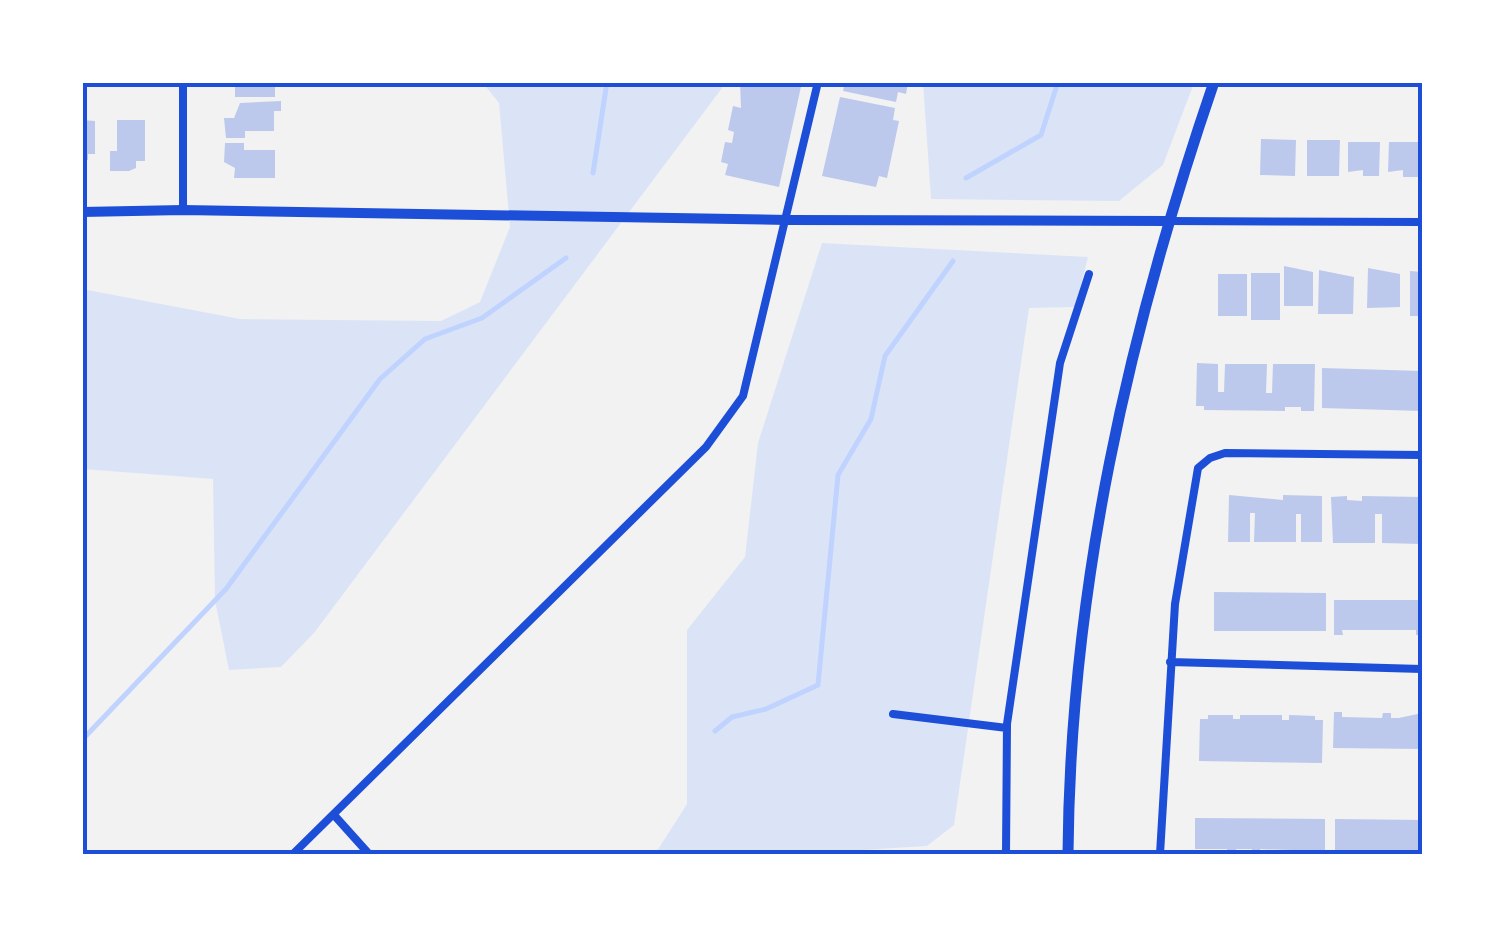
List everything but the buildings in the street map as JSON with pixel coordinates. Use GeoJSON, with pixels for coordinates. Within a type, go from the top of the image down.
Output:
{"type":"FeatureCollection","features":[{"type":"Feature","properties":{"kind":"main road"},"geometry":{"type":"LineString","coordinates":[[1068,854],[1074,700],[1088,576],[1136,336],[1168,221],[1214,82]]}},
{"type":"Feature","properties":{"kind":"street"},"geometry":{"type":"LineString","coordinates":[[182,210],[183,82]]}},
{"type":"Feature","properties":{"kind":"street"},"geometry":{"type":"LineString","coordinates":[[293,854],[706,447],[743,396],[789,220],[818,82]]}},
{"type":"Feature","properties":{"kind":"street"},"geometry":{"type":"LineString","coordinates":[[82,212],[1422,222]]}},
{"type":"Feature","properties":{"kind":"street"},"geometry":{"type":"LineString","coordinates":[[1006,854],[1007,728],[1060,363],[1089,274]]}},
{"type":"Feature","properties":{"kind":"street"},"geometry":{"type":"LineString","coordinates":[[1160,854],[1170,662],[1198,468],[1225,453],[1422,455]]}},
{"type":"Feature","properties":{"kind":"street"},"geometry":{"type":"LineString","coordinates":[[1170,662],[1422,669]]}},
{"type":"Feature","properties":{"kind":"street"},"geometry":{"type":"LineString","coordinates":[[892,714],[1007,728]]}},
{"type":"Feature","properties":{"kind":"street"},"geometry":{"type":"LineString","coordinates":[[334,816],[369,854]]}},
{"type":"Feature","properties":{"kind":"shaded area"},"geometry":{"type":"Polygon","coordinates":[[[720,82],[722,88],[314,633],[281,667],[229,670],[215,600],[213,479],[83,469],[82,289],[240,319],[441,321],[480,302],[510,227],[499,103],[483,83],[720,82]]]}},
{"type":"Feature","properties":{"kind":"shaded area"},"geometry":{"type":"Polygon","coordinates":[[[923,82],[1194,83],[1163,165],[1119,201],[931,199],[923,82]]]}},
{"type":"Feature","properties":{"kind":"shaded area"},"geometry":{"type":"Polygon","coordinates":[[[822,243],[1088,257],[1075,307],[1029,308],[954,825],[927,846],[797,854],[655,854],[687,804],[687,630],[745,557],[758,443],[822,243]]]}},
{"type":"Feature","properties":{"kind":"waterway"},"geometry":{"type":"LineString","coordinates":[[593,173],[607,82]]}},
{"type":"Feature","properties":{"kind":"waterway"},"geometry":{"type":"LineString","coordinates":[[966,178],[1041,135],[1058,82]]}},
{"type":"Feature","properties":{"kind":"waterway"},"geometry":{"type":"LineString","coordinates":[[82,740],[226,589],[380,379],[425,339],[482,318],[566,258]]}},
{"type":"Feature","properties":{"kind":"waterway"},"geometry":{"type":"LineString","coordinates":[[715,731],[732,717],[766,709],[818,685],[838,475],[871,419],[885,356],[953,261]]}}]}
